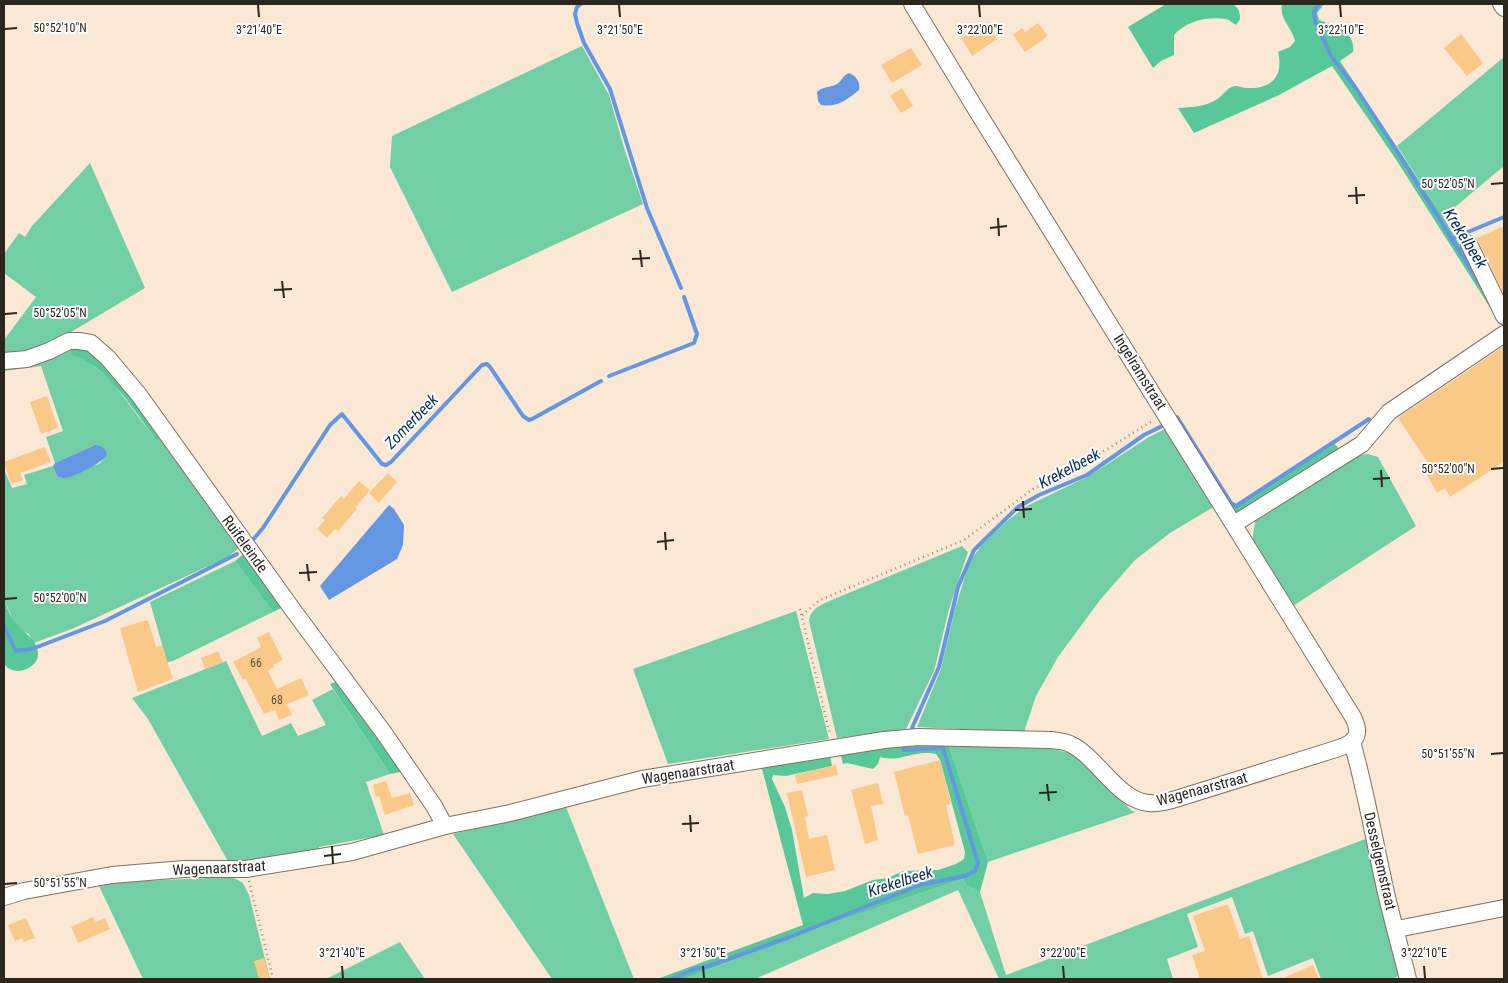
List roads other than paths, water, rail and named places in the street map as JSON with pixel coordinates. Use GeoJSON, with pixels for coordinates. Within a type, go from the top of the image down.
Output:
{"type":"FeatureCollection","features":[{"type":"Feature","properties":{"kind":"street","name":"Ingelramstraat"},"geometry":{"type":"LineString","coordinates":[[912,4],[977,112],[1353,717],[1357,732],[1356,738],[1352,742]]}},
{"type":"Feature","properties":{"kind":"street"},"geometry":{"type":"LineString","coordinates":[[1501,4],[1504,8]]}},
{"type":"Feature","properties":{"kind":"street"},"geometry":{"type":"LineString","coordinates":[[1469,244],[1504,316]]}},
{"type":"Feature","properties":{"kind":"street"},"geometry":{"type":"LineString","coordinates":[[1234,524],[1362,444],[1390,412],[1504,334]]}},
{"type":"Feature","properties":{"kind":"street","name":"Ruifeleinde"},"geometry":{"type":"LineString","coordinates":[[4,361],[27,359],[69,342],[79,341],[91,343],[108,358],[139,395],[384,733],[434,806],[445,826]]}},
{"type":"Feature","properties":{"kind":"street","name":"Wagenaarstraat"},"geometry":{"type":"LineString","coordinates":[[4,897],[24,891],[112,875],[184,869],[246,869],[352,852],[445,826],[510,812],[642,778],[833,748],[918,737],[1059,741],[1068,743],[1083,752],[1132,798],[1148,803],[1164,802],[1179,798],[1336,749],[1352,742]]}},
{"type":"Feature","properties":{"kind":"street","name":"Desselgemstraat"},"geometry":{"type":"LineString","coordinates":[[1352,742],[1359,766],[1386,895],[1408,979]]}},
{"type":"Feature","properties":{"kind":"street"},"geometry":{"type":"LineString","coordinates":[[1396,929],[1504,908]]}},
{"type":"Feature","properties":{"kind":"water"},"geometry":{"type":"Polygon","coordinates":[[[849,73],[857,80],[859,90],[837,104],[821,105],[818,101],[817,92],[837,84],[849,73]]]}},
{"type":"Feature","properties":{"kind":"water"},"geometry":{"type":"Polygon","coordinates":[[[95,445],[104,449],[107,455],[104,458],[94,466],[75,475],[65,478],[57,476],[53,466],[55,463],[95,445]]]}},
{"type":"Feature","properties":{"kind":"water"},"geometry":{"type":"Polygon","coordinates":[[[389,505],[394,509],[404,525],[403,545],[397,559],[329,600],[320,586],[389,505]]]}},
{"type":"Feature","properties":{"kind":"waterway","name":"Zomerbeek"},"geometry":{"type":"LineString","coordinates":[[581,4],[577,7],[575,14],[584,43],[610,89],[647,208],[681,288]]}},
{"type":"Feature","properties":{"kind":"waterway","name":"Krekelbeek"},"geometry":{"type":"LineString","coordinates":[[1319,4],[1314,11],[1315,21],[1331,56],[1355,87],[1397,151],[1480,284]]}},
{"type":"Feature","properties":{"kind":"waterway"},"geometry":{"type":"LineString","coordinates":[[1451,239],[1504,217]]}},
{"type":"Feature","properties":{"kind":"waterway","name":"Zomerbeek"},"geometry":{"type":"LineString","coordinates":[[609,376],[694,343],[697,334],[684,297]]}},
{"type":"Feature","properties":{"kind":"waterway","name":"Zomerbeek"},"geometry":{"type":"LineString","coordinates":[[251,542],[263,528],[330,425],[342,414],[382,464],[386,465],[391,462],[482,365],[487,364],[490,367],[523,416],[529,420],[601,381]]}},
{"type":"Feature","properties":{"kind":"waterway","name":"Krekelbeek"},"geometry":{"type":"LineString","coordinates":[[1174,419],[1177,417],[1231,503],[1236,506],[1369,419]]}},
{"type":"Feature","properties":{"kind":"waterway","name":"Krekelbeek"},"geometry":{"type":"LineString","coordinates":[[912,728],[939,667],[958,587],[974,550],[1018,507],[1039,495],[1087,475],[1144,435],[1164,425]]}},
{"type":"Feature","properties":{"kind":"waterway","name":"Zomerbeek"},"geometry":{"type":"LineString","coordinates":[[4,626],[16,651],[32,649],[105,621],[237,554]]}},
{"type":"Feature","properties":{"kind":"waterway","name":"Krekelbeek"},"geometry":{"type":"LineString","coordinates":[[672,979],[692,970],[709,966],[790,937],[920,885],[964,876],[975,871],[978,863],[943,748],[904,750],[903,745]]}}]}
